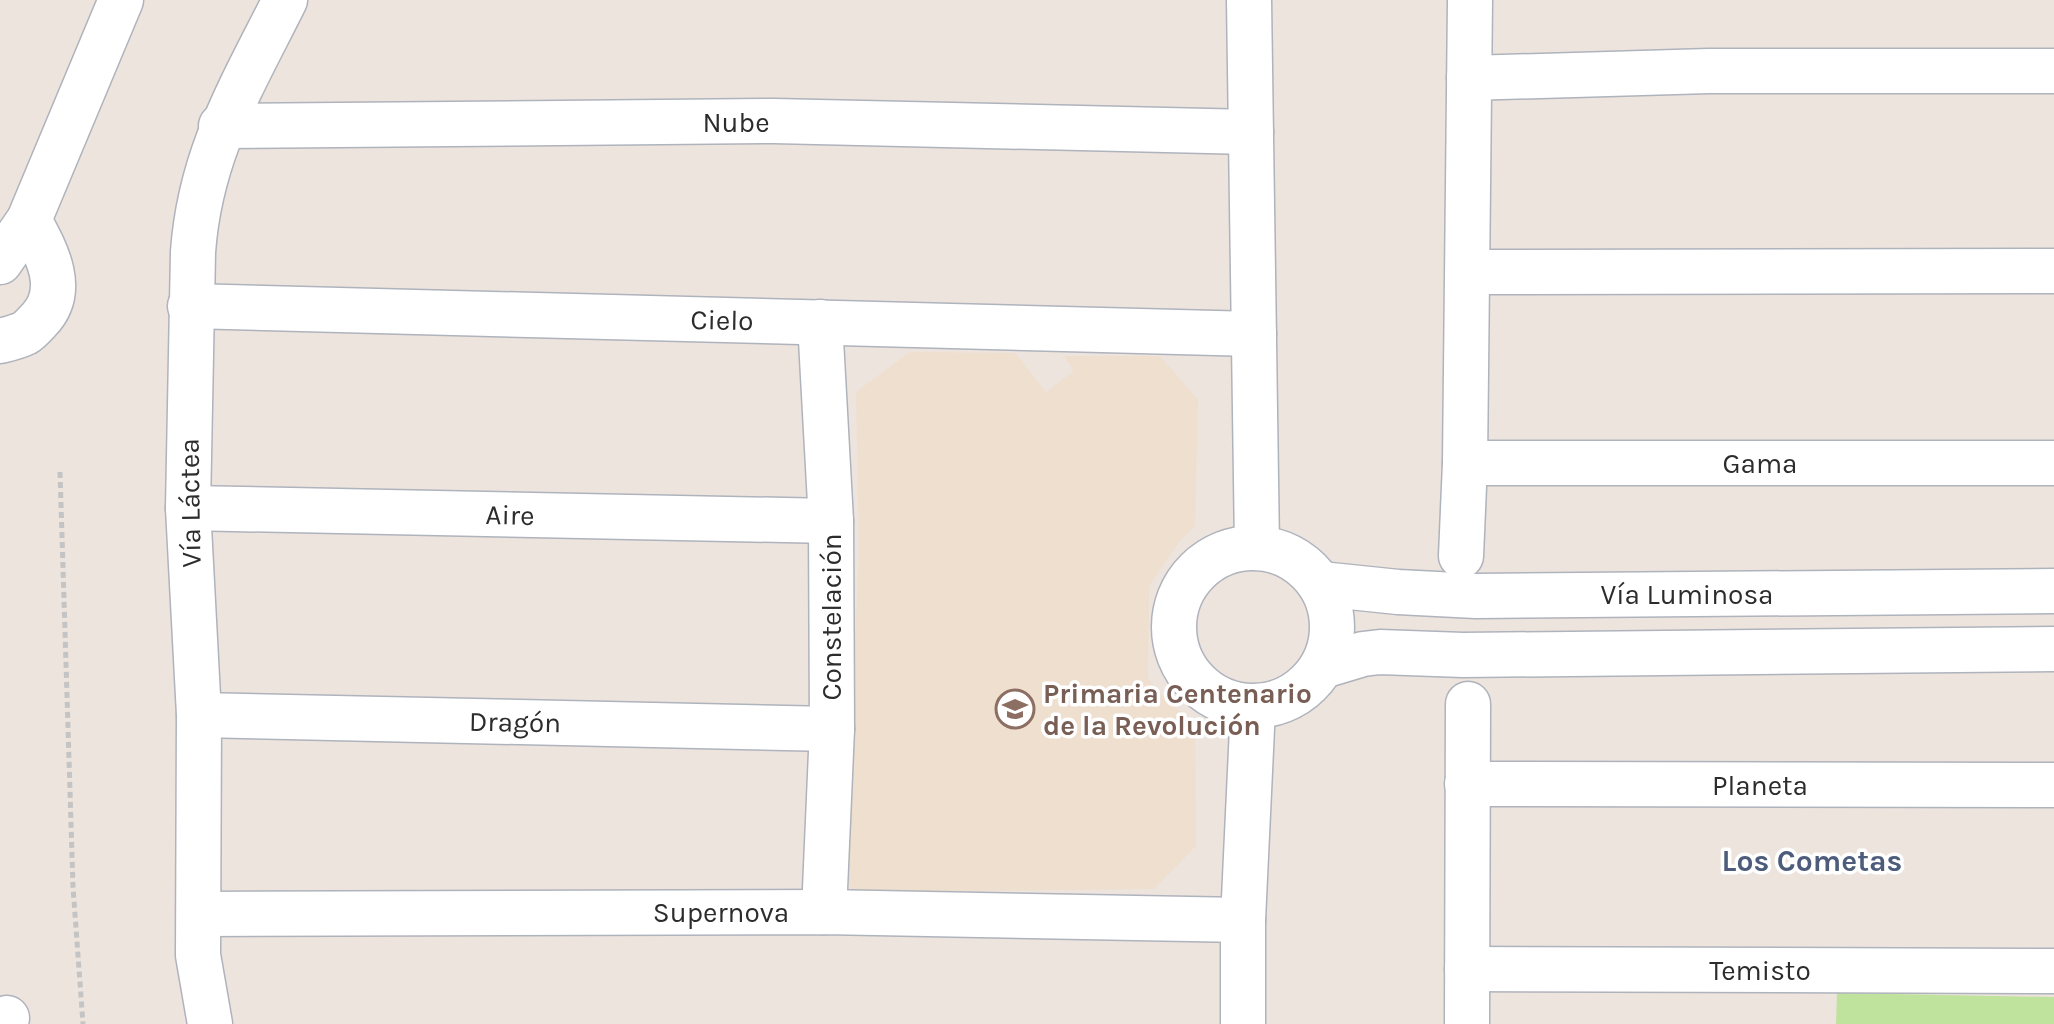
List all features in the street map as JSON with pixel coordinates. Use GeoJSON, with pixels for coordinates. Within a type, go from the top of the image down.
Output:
{"type":"FeatureCollection","features":[{"type":"Feature","properties":{"kind":"street"},"geometry":{"type":"LineString","coordinates":[[0,262],[29,220],[121,0]]}},
{"type":"Feature","properties":{"kind":"street","name":"Vía Láctea"},"geometry":{"type":"LineString","coordinates":[[210,1024],[198,955],[199,715],[188,508],[190,306],[195,216],[221,126],[285,0]]}},
{"type":"Feature","properties":{"kind":"street"},"geometry":{"type":"LineString","coordinates":[[1249,0],[1257,547]]}},
{"type":"Feature","properties":{"kind":"street"},"geometry":{"type":"LineString","coordinates":[[1461,556],[1465,463],[1470,0]]}},
{"type":"Feature","properties":{"kind":"street"},"geometry":{"type":"LineString","coordinates":[[1469,78],[1709,71],[2054,71]]}},
{"type":"Feature","properties":{"kind":"street","name":"Nube"},"geometry":{"type":"LineString","coordinates":[[221,126],[774,121],[1251,132]]}},
{"type":"Feature","properties":{"kind":"street"},"geometry":{"type":"LineString","coordinates":[[0,341],[27,333],[46,313],[52,299],[54,279],[44,248],[29,220]]}},
{"type":"Feature","properties":{"kind":"street"},"geometry":{"type":"LineString","coordinates":[[1468,272],[2054,271]]}},
{"type":"Feature","properties":{"kind":"street","name":"Cielo"},"geometry":{"type":"LineString","coordinates":[[190,306],[1254,334]]}},
{"type":"Feature","properties":{"kind":"street","name":"Constelación"},"geometry":{"type":"LineString","coordinates":[[820,322],[831,521],[832,729],[824,912]]}},
{"type":"Feature","properties":{"kind":"street","name":"Gama"},"geometry":{"type":"LineString","coordinates":[[1465,463],[2054,463]]}},
{"type":"Feature","properties":{"kind":"street","name":"Aire"},"geometry":{"type":"LineString","coordinates":[[188,508],[831,521]]}},
{"type":"Feature","properties":{"kind":"street"},"geometry":{"type":"LineString","coordinates":[[1257,547],[1277,550],[1302,563],[1321,584],[1331,609],[1332,640],[1323,666],[1305,687],[1281,701],[1253,707],[1223,701],[1199,687],[1182,665],[1173,638],[1174,610],[1185,583],[1204,563],[1229,550],[1257,547]]}},
{"type":"Feature","properties":{"kind":"street","name":"Vía Luminosa"},"geometry":{"type":"LineString","coordinates":[[1321,584],[1476,596],[2054,591]]}},
{"type":"Feature","properties":{"kind":"street"},"geometry":{"type":"LineString","coordinates":[[1797,593],[1801,652]]}},
{"type":"Feature","properties":{"kind":"street","name":"Vía Luminosa"},"geometry":{"type":"LineString","coordinates":[[1323,666],[1380,652],[1463,655],[2054,649]]}},
{"type":"Feature","properties":{"kind":"street"},"geometry":{"type":"LineString","coordinates":[[1467,1024],[1468,704]]}},
{"type":"Feature","properties":{"kind":"street"},"geometry":{"type":"LineString","coordinates":[[1243,1024],[1243,920],[1253,707]]}},
{"type":"Feature","properties":{"kind":"street","name":"Dragón"},"geometry":{"type":"LineString","coordinates":[[199,715],[832,729]]}},
{"type":"Feature","properties":{"kind":"street","name":"Planeta"},"geometry":{"type":"LineString","coordinates":[[1467,784],[2054,785]]}},
{"type":"Feature","properties":{"kind":"street","name":"Supernova"},"geometry":{"type":"LineString","coordinates":[[199,914],[824,912],[1243,920]]}},
{"type":"Feature","properties":{"kind":"street","name":"Temisto"},"geometry":{"type":"LineString","coordinates":[[1467,969],[2054,971]]}},
{"type":"Feature","properties":{"kind":"path"},"geometry":{"type":"LineString","coordinates":[[60,472],[73,887],[83,1024]]}},
{"type":"Feature","properties":{"kind":"shaded area","name":"Primaria Centenario de la Revolución"},"geometry":{"type":"Polygon","coordinates":[[[910,352],[1015,353],[1046,392],[1074,371],[1064,356],[1160,356],[1198,400],[1195,526],[1179,542],[1149,586],[1148,678],[1195,725],[1196,846],[1154,889],[873,892],[852,890],[845,877],[859,549],[856,392],[910,352]]]}},
{"type":"Feature","properties":{"kind":"green space"},"geometry":{"type":"Polygon","coordinates":[[[1837,993],[2054,997],[2054,1024],[1836,1024],[1837,993]]]}},
{"type":"Feature","properties":{"kind":"place","name":"Primaria Centenario de la Revolución"},"geometry":{"type":"Point","coordinates":[1015,709]}},
{"type":"Feature","properties":{"kind":"district","name":"Los Cometas"},"geometry":{"type":"Point","coordinates":[1812,861]}}]}
